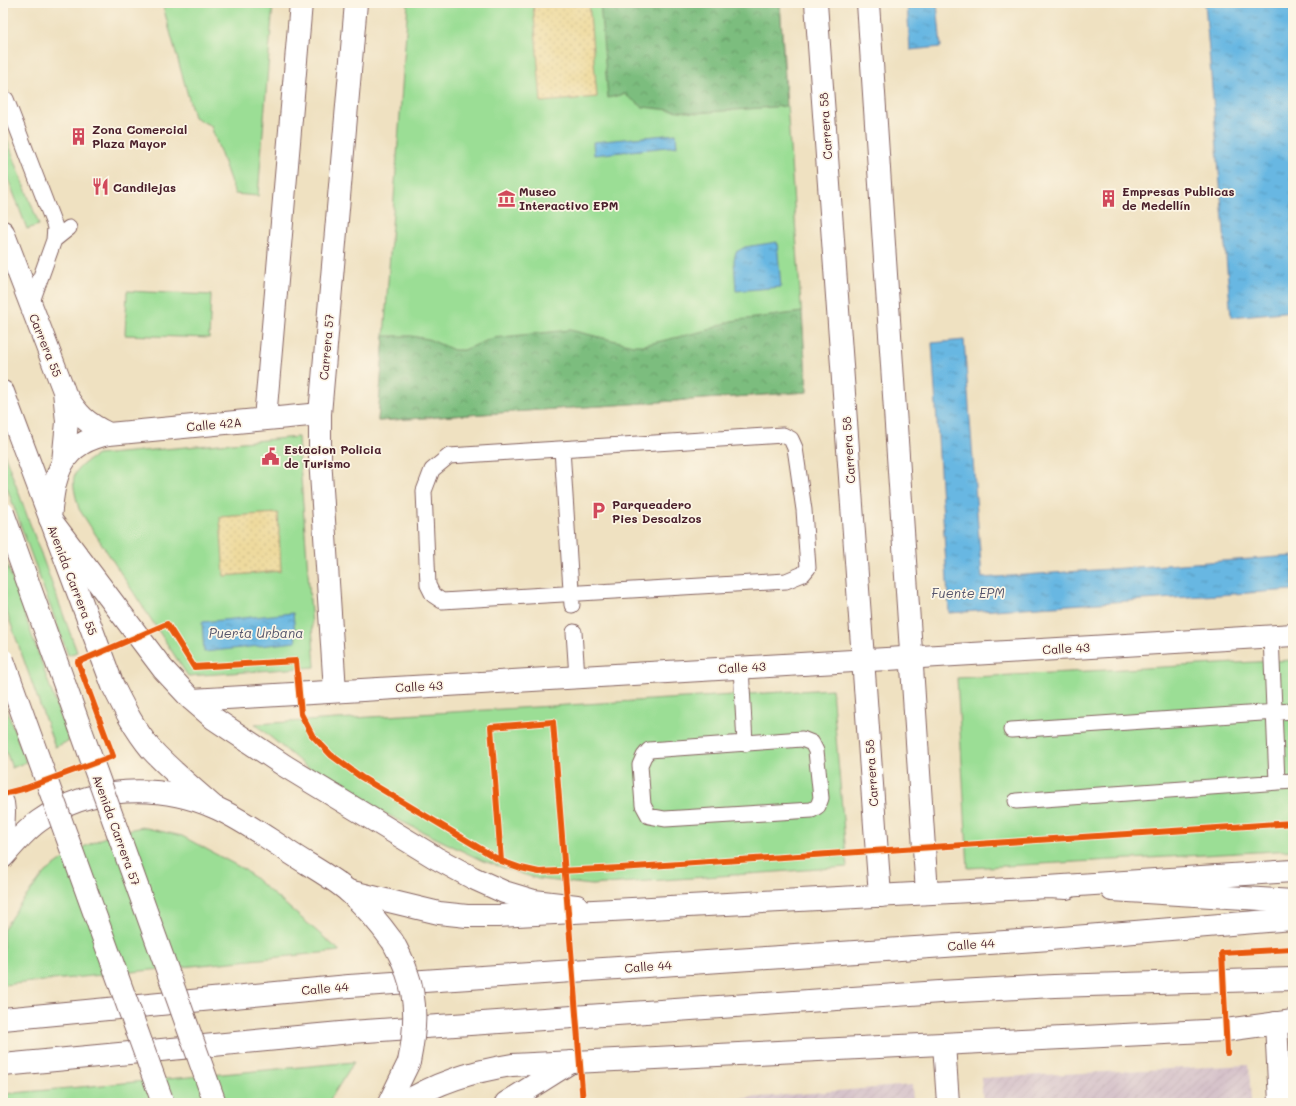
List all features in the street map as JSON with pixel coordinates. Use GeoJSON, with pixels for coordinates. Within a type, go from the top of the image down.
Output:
{"type":"FeatureCollection","features":[{"type":"Feature","properties":{"kind":"main road"},"geometry":{"type":"LineString","coordinates":[[265,419],[302,3]]}},
{"type":"Feature","properties":{"kind":"main road","name":"Carrera 57"},"geometry":{"type":"LineString","coordinates":[[335,692],[320,458],[320,414],[356,3]]}},
{"type":"Feature","properties":{"kind":"main road","name":"Carrera 58"},"geometry":{"type":"LineString","coordinates":[[816,3],[880,896]]}},
{"type":"Feature","properties":{"kind":"main road"},"geometry":{"type":"LineString","coordinates":[[868,3],[927,893]]}},
{"type":"Feature","properties":{"kind":"main road","name":"Carrera 55"},"geometry":{"type":"LineString","coordinates":[[3,232],[30,307],[64,391],[67,422],[63,462]]}},
{"type":"Feature","properties":{"kind":"main road"},"geometry":{"type":"LineString","coordinates":[[64,391],[75,411],[86,422],[109,434]]}},
{"type":"Feature","properties":{"kind":"main road","name":"Avenida Carrera 55"},"geometry":{"type":"LineString","coordinates":[[3,392],[113,686],[131,722],[151,749],[177,775],[214,807]]}},
{"type":"Feature","properties":{"kind":"main road","name":"Calle 42A"},"geometry":{"type":"LineString","coordinates":[[50,519],[52,492],[57,474],[72,449],[83,442],[109,434],[320,414]]}},
{"type":"Feature","properties":{"kind":"main road","name":"Avenida Carrera 57"},"geometry":{"type":"LineString","coordinates":[[3,513],[215,1103]]}},
{"type":"Feature","properties":{"kind":"main road"},"geometry":{"type":"LineString","coordinates":[[50,519],[163,669],[192,700],[212,718],[248,743],[436,858],[473,878],[504,892],[534,901],[612,910]]}},
{"type":"Feature","properties":{"kind":"main road","name":"Calle 43"},"geometry":{"type":"LineString","coordinates":[[192,700],[1293,635]]}},
{"type":"Feature","properties":{"kind":"main road"},"geometry":{"type":"LineString","coordinates":[[3,660],[163,1103]]}},
{"type":"Feature","properties":{"kind":"main road"},"geometry":{"type":"LineString","coordinates":[[3,857],[23,834],[40,820],[74,803],[115,791],[150,791],[174,795],[214,807],[236,818],[348,891],[373,915],[393,942],[408,974],[414,1006],[414,1037],[409,1062],[390,1103]]}},
{"type":"Feature","properties":{"kind":"main road"},"geometry":{"type":"LineString","coordinates":[[3,803],[3,837]]}},
{"type":"Feature","properties":{"kind":"main road"},"geometry":{"type":"LineString","coordinates":[[348,891],[439,913],[467,916],[498,916],[1048,887],[1293,871]]}},
{"type":"Feature","properties":{"kind":"main road"},"geometry":{"type":"LineString","coordinates":[[1048,887],[1293,901]]}},
{"type":"Feature","properties":{"kind":"main road","name":"Calle 44"},"geometry":{"type":"LineString","coordinates":[[3,1019],[348,986],[1042,939],[1293,919]]}},
{"type":"Feature","properties":{"kind":"main road"},"geometry":{"type":"LineString","coordinates":[[3,1065],[351,1032],[940,992],[1085,985],[1293,979]]}},
{"type":"Feature","properties":{"kind":"main road"},"geometry":{"type":"LineString","coordinates":[[404,1103],[435,1087],[486,1069],[512,1065],[1226,1030],[1284,1022],[1280,1103]]}},
{"type":"Feature","properties":{"kind":"main road"},"geometry":{"type":"LineString","coordinates":[[944,1044],[948,1103]]}},
{"type":"Feature","properties":{"kind":"main road"},"geometry":{"type":"LineString","coordinates":[[506,1103],[571,1062]]}},
{"type":"Feature","properties":{"kind":"lane"},"geometry":{"type":"LineString","coordinates":[[6,99],[55,228],[54,240],[30,307]]}},
{"type":"Feature","properties":{"kind":"lane"},"geometry":{"type":"LineString","coordinates":[[54,240],[69,228]]}},
{"type":"Feature","properties":{"kind":"lane"},"geometry":{"type":"LineString","coordinates":[[783,435],[791,439],[795,448],[804,510],[808,568],[803,574],[786,581],[572,599],[442,600],[433,595],[428,585],[424,491],[432,470],[449,456],[783,435]]}},
{"type":"Feature","properties":{"kind":"lane"},"geometry":{"type":"LineString","coordinates":[[562,449],[572,599]]}},
{"type":"Feature","properties":{"kind":"lane"},"geometry":{"type":"LineString","coordinates":[[574,632],[577,677]]}},
{"type":"Feature","properties":{"kind":"lane"},"geometry":{"type":"LineString","coordinates":[[1270,636],[1278,782]]}},
{"type":"Feature","properties":{"kind":"lane"},"geometry":{"type":"LineString","coordinates":[[741,667],[745,744]]}},
{"type":"Feature","properties":{"kind":"lane"},"geometry":{"type":"LineString","coordinates":[[1011,730],[1293,711]]}},
{"type":"Feature","properties":{"kind":"lane"},"geometry":{"type":"LineString","coordinates":[[802,739],[812,743],[816,751],[821,798],[818,806],[812,810],[673,818],[649,816],[643,805],[640,765],[644,756],[649,750],[745,744],[802,739]]}},
{"type":"Feature","properties":{"kind":"lane"},"geometry":{"type":"LineString","coordinates":[[1016,800],[1293,781]]}},
{"type":"Feature","properties":{"kind":"shaded area"},"geometry":{"type":"Polygon","coordinates":[[[1249,1065],[1251,1103],[983,1103],[981,1078],[1249,1065]]]}},
{"type":"Feature","properties":{"kind":"shaded area"},"geometry":{"type":"Polygon","coordinates":[[[912,1085],[913,1103],[683,1103],[912,1085]]]}},
{"type":"Feature","properties":{"kind":"green space"},"geometry":{"type":"Polygon","coordinates":[[[162,3],[273,3],[258,196],[235,194],[211,126],[194,117],[162,3]]]}},
{"type":"Feature","properties":{"kind":"green space"},"geometry":{"type":"Polygon","coordinates":[[[408,3],[780,3],[807,392],[378,421],[408,3]]]}},
{"type":"Feature","properties":{"kind":"green space"},"geometry":{"type":"Polygon","coordinates":[[[600,3],[780,3],[786,106],[697,113],[643,107],[624,94],[608,98],[600,3]]]}},
{"type":"Feature","properties":{"kind":"green space"},"geometry":{"type":"Polygon","coordinates":[[[3,129],[39,225],[27,229],[3,165],[3,129]]]}},
{"type":"Feature","properties":{"kind":"green space"},"geometry":{"type":"Polygon","coordinates":[[[127,291],[211,295],[209,338],[125,335],[127,291]]]}},
{"type":"Feature","properties":{"kind":"green space"},"geometry":{"type":"Polygon","coordinates":[[[802,312],[807,392],[378,421],[384,336],[411,336],[428,339],[454,350],[464,350],[493,338],[570,330],[633,345],[644,345],[708,330],[731,321],[802,312]]]}},
{"type":"Feature","properties":{"kind":"green space"},"geometry":{"type":"Polygon","coordinates":[[[298,437],[315,667],[188,676],[79,509],[74,490],[74,477],[76,471],[97,455],[298,437]]]}},
{"type":"Feature","properties":{"kind":"green space"},"geometry":{"type":"Polygon","coordinates":[[[3,450],[77,652],[68,655],[3,477],[3,450]]]}},
{"type":"Feature","properties":{"kind":"green space"},"geometry":{"type":"Polygon","coordinates":[[[3,553],[69,741],[55,747],[3,602],[3,553]]]}},
{"type":"Feature","properties":{"kind":"green space"},"geometry":{"type":"Polygon","coordinates":[[[1293,660],[1293,850],[968,868],[957,678],[1293,660]]]}},
{"type":"Feature","properties":{"kind":"green space"},"geometry":{"type":"Polygon","coordinates":[[[832,689],[847,867],[592,885],[538,879],[483,861],[378,810],[304,765],[255,724],[832,689]]]}},
{"type":"Feature","properties":{"kind":"green space"},"geometry":{"type":"Polygon","coordinates":[[[3,700],[26,762],[12,768],[3,743],[3,700]]]}},
{"type":"Feature","properties":{"kind":"green space"},"geometry":{"type":"Polygon","coordinates":[[[142,827],[182,836],[245,870],[340,951],[3,985],[3,930],[20,904],[46,872],[77,850],[114,833],[142,827]]]}},
{"type":"Feature","properties":{"kind":"green space"},"geometry":{"type":"Polygon","coordinates":[[[354,1062],[328,1103],[3,1103],[3,1094],[354,1062]]]}},
{"type":"Feature","properties":{"kind":"sand"},"geometry":{"type":"Polygon","coordinates":[[[533,3],[589,3],[597,97],[541,102],[533,3]]]}},
{"type":"Feature","properties":{"kind":"sand"},"geometry":{"type":"Polygon","coordinates":[[[278,513],[281,571],[224,576],[220,517],[278,513]]]}},
{"type":"Feature","properties":{"kind":"water"},"geometry":{"type":"Polygon","coordinates":[[[907,3],[937,3],[941,47],[910,50],[907,3]]]}},
{"type":"Feature","properties":{"kind":"water"},"geometry":{"type":"Polygon","coordinates":[[[1205,3],[1293,3],[1293,311],[1231,317],[1205,3]]]}},
{"type":"Feature","properties":{"kind":"water"},"geometry":{"type":"Polygon","coordinates":[[[676,134],[677,146],[594,155],[593,142],[676,134]]]}},
{"type":"Feature","properties":{"kind":"water"},"geometry":{"type":"Polygon","coordinates":[[[777,242],[781,287],[736,291],[734,260],[736,252],[745,247],[777,242]]]}},
{"type":"Feature","properties":{"kind":"water","name":"Fuente EPM"},"geometry":{"type":"Polygon","coordinates":[[[964,340],[982,578],[1293,556],[1293,590],[949,613],[932,343],[964,340]]]}},
{"type":"Feature","properties":{"kind":"water","name":"Puerta Urbana"},"geometry":{"type":"Polygon","coordinates":[[[293,613],[296,642],[204,652],[202,622],[293,613]]]}},
{"type":"Feature","properties":{"kind":"cycle path"},"geometry":{"type":"LineString","coordinates":[[3,794],[26,788],[113,756],[78,662],[167,624],[194,667],[296,661],[301,714],[312,735],[331,755],[361,777],[501,861],[539,872],[620,868],[1293,823]]}},
{"type":"Feature","properties":{"kind":"cycle path"},"geometry":{"type":"LineString","coordinates":[[501,861],[491,727],[553,722],[583,1103]]}},
{"type":"Feature","properties":{"kind":"cycle path"},"geometry":{"type":"LineString","coordinates":[[1227,1053],[1222,953],[1293,949]]}},
{"type":"Feature","properties":{"kind":"place","name":"Zona Comercial Plaza Mayor"},"geometry":{"type":"Point","coordinates":[79,136]}},
{"type":"Feature","properties":{"kind":"place","name":"Candilejas"},"geometry":{"type":"Point","coordinates":[100,187]}},
{"type":"Feature","properties":{"kind":"place","name":"Museo Interactivo EPM"},"geometry":{"type":"Point","coordinates":[506,198]}},
{"type":"Feature","properties":{"kind":"place","name":"Empresas Publicas de Medellín"},"geometry":{"type":"Point","coordinates":[1109,198]}},
{"type":"Feature","properties":{"kind":"place","name":"Estacion Policia de Turismo"},"geometry":{"type":"Point","coordinates":[271,456]}},
{"type":"Feature","properties":{"kind":"place","name":"Parqueadero Pies Descalzos"},"geometry":{"type":"Point","coordinates":[599,511]}}]}
